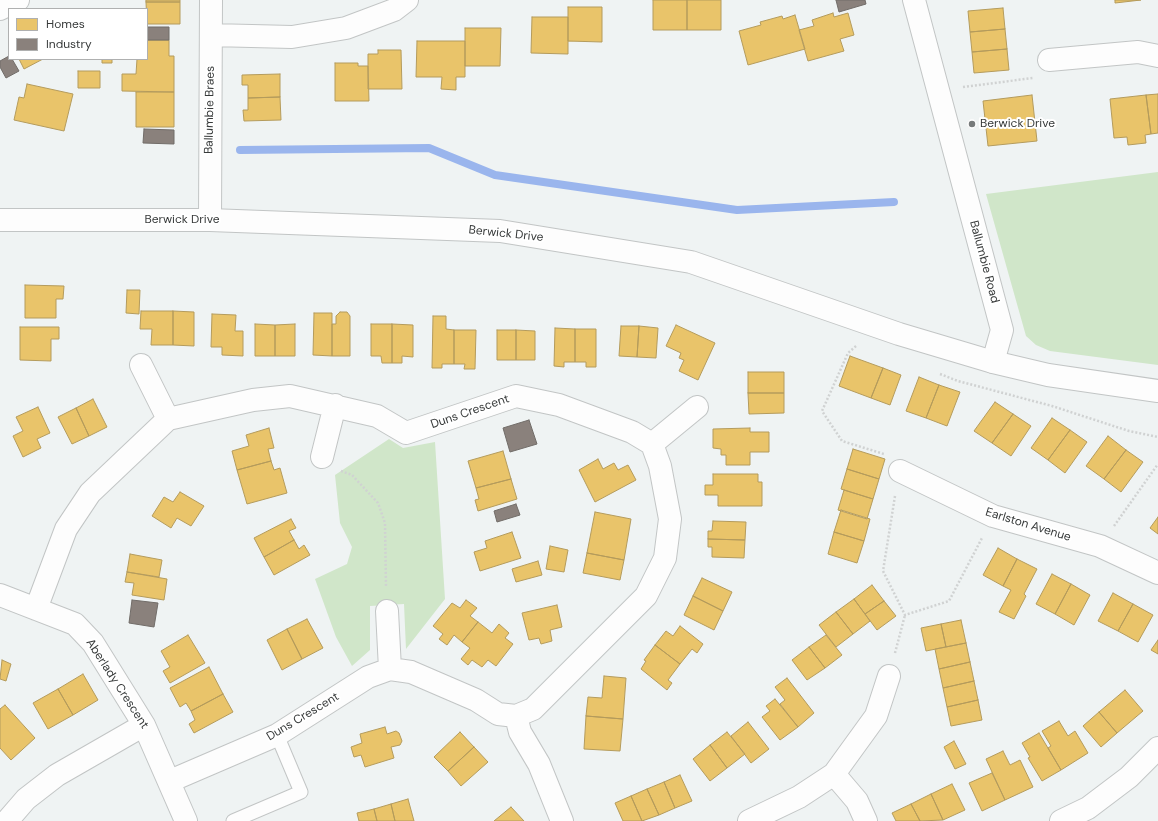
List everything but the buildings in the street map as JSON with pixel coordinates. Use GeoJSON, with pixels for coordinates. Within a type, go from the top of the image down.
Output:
{"type":"FeatureCollection","features":[{"type":"Feature","properties":{"kind":"street"},"geometry":{"type":"LineString","coordinates":[[0,9],[18,0]]}},
{"type":"Feature","properties":{"kind":"street","name":"Ballumbie Braes"},"geometry":{"type":"LineString","coordinates":[[210,220],[211,0]]}},
{"type":"Feature","properties":{"kind":"street"},"geometry":{"type":"LineString","coordinates":[[211,35],[292,37],[346,28],[394,10],[407,0]]}},
{"type":"Feature","properties":{"kind":"street","name":"Ballumbie Road"},"geometry":{"type":"LineString","coordinates":[[914,0],[1002,330],[993,362]]}},
{"type":"Feature","properties":{"kind":"street"},"geometry":{"type":"LineString","coordinates":[[1049,60],[1138,52],[1158,56]]}},
{"type":"Feature","properties":{"kind":"street","name":"Berwick Drive"},"geometry":{"type":"LineString","coordinates":[[0,220],[210,220],[500,231],[691,262],[899,334],[993,362]]}},
{"type":"Feature","properties":{"kind":"street"},"geometry":{"type":"LineString","coordinates":[[993,362],[1048,375],[1158,391]]}},
{"type":"Feature","properties":{"kind":"street"},"geometry":{"type":"LineString","coordinates":[[36,609],[66,529],[90,493],[168,419],[141,365]]}},
{"type":"Feature","properties":{"kind":"street","name":"Duns Crescent"},"geometry":{"type":"LineString","coordinates":[[168,419],[253,400],[290,396],[335,405],[377,416],[406,433],[516,396],[559,405],[632,432],[652,444]]}},
{"type":"Feature","properties":{"kind":"street"},"geometry":{"type":"LineString","coordinates":[[330,463],[335,405]]}},
{"type":"Feature","properties":{"kind":"street"},"geometry":{"type":"LineString","coordinates":[[562,821],[539,764],[520,732],[516,716],[533,709],[646,596],[665,558],[670,519],[660,466],[652,444],[697,408]]}},
{"type":"Feature","properties":{"kind":"street","name":"Earlston Avenue"},"geometry":{"type":"LineString","coordinates":[[900,471],[993,516],[1100,546],[1158,573]]}},
{"type":"Feature","properties":{"kind":"street","name":"Aberlady Crescent"},"geometry":{"type":"LineString","coordinates":[[0,595],[75,624],[93,643],[144,725],[170,781],[186,821]]}},
{"type":"Feature","properties":{"kind":"street"},"geometry":{"type":"LineString","coordinates":[[387,611],[390,669]]}},
{"type":"Feature","properties":{"kind":"street","name":"Duns Crescent"},"geometry":{"type":"LineString","coordinates":[[170,781],[277,735],[368,677],[390,669],[411,672],[476,700],[498,714],[516,716]]}},
{"type":"Feature","properties":{"kind":"street"},"geometry":{"type":"LineString","coordinates":[[749,821],[799,797],[834,774],[876,716],[889,676]]}},
{"type":"Feature","properties":{"kind":"street"},"geometry":{"type":"LineString","coordinates":[[7,821],[26,799],[57,775],[144,725]]}},
{"type":"Feature","properties":{"kind":"street"},"geometry":{"type":"LineString","coordinates":[[1061,821],[1088,808],[1129,776],[1158,748]]}},
{"type":"Feature","properties":{"kind":"street"},"geometry":{"type":"LineString","coordinates":[[834,774],[857,801],[866,821]]}},
{"type":"Feature","properties":{"kind":"lane"},"geometry":{"type":"LineString","coordinates":[[233,821],[301,792],[277,735]]}},
{"type":"Feature","properties":{"kind":"path"},"geometry":{"type":"LineString","coordinates":[[938,90],[1036,78],[1049,60]]}},
{"type":"Feature","properties":{"kind":"path"},"geometry":{"type":"LineString","coordinates":[[862,342],[848,352],[822,411],[842,441],[905,460],[896,482],[883,571],[905,615],[889,676]]}},
{"type":"Feature","properties":{"kind":"path"},"geometry":{"type":"LineString","coordinates":[[936,372],[958,381],[1052,406],[1129,431],[1158,437]]}},
{"type":"Feature","properties":{"kind":"path"},"geometry":{"type":"LineString","coordinates":[[330,463],[352,475],[378,503],[385,523],[387,611]]}},
{"type":"Feature","properties":{"kind":"path"},"geometry":{"type":"LineString","coordinates":[[1100,546],[1158,464]]}},
{"type":"Feature","properties":{"kind":"path"},"geometry":{"type":"LineString","coordinates":[[905,615],[949,601],[993,516]]}},
{"type":"Feature","properties":{"kind":"green space"},"geometry":{"type":"Polygon","coordinates":[[[1158,172],[1158,365],[1050,351],[1036,345],[1026,336],[986,194],[1158,172]]]}},
{"type":"Feature","properties":{"kind":"green space"},"geometry":{"type":"Polygon","coordinates":[[[389,439],[403,448],[435,442],[445,599],[406,649],[404,604],[370,606],[370,650],[352,666],[336,637],[315,579],[347,564],[352,547],[340,523],[335,475],[389,439]]]}},
{"type":"Feature","properties":{"kind":"waterway"},"geometry":{"type":"LineString","coordinates":[[240,150],[429,148],[495,175],[737,210],[894,202]]}},
{"type":"Feature","properties":{"kind":"place","name":"Berwick Drive"},"geometry":{"type":"Point","coordinates":[972,124]}}]}
